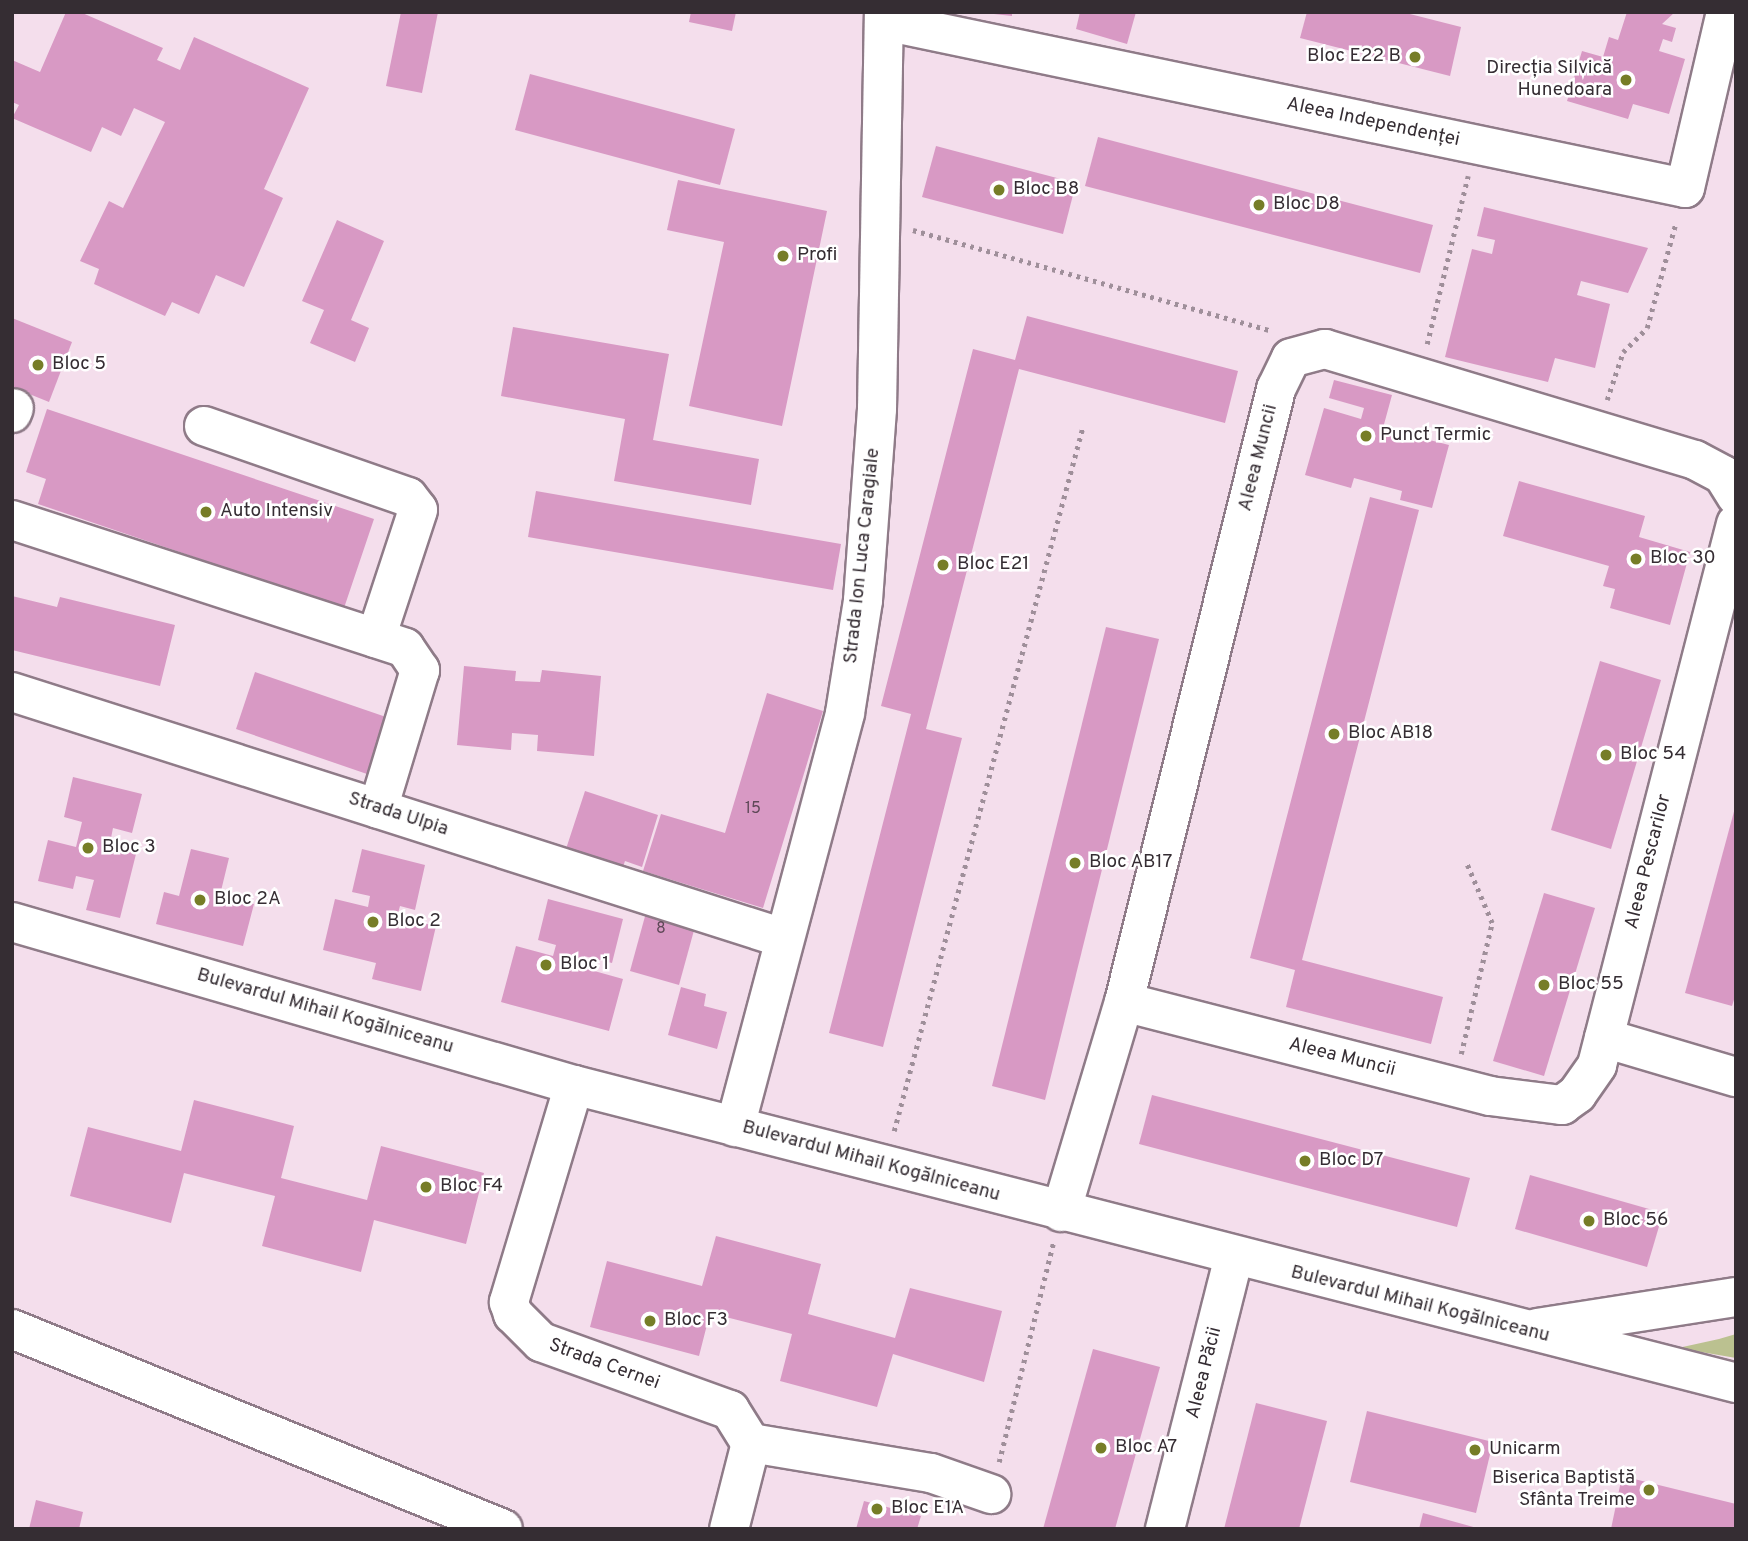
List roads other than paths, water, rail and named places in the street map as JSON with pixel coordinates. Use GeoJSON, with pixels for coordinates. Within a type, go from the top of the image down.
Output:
{"type":"FeatureCollection","features":[{"type":"Feature","properties":{"kind":"street","name":"Aleea Independenței"},"geometry":{"type":"LineString","coordinates":[[884,16],[1685,188],[1726,12]]}},
{"type":"Feature","properties":{"kind":"street","name":"Strada Ion Luca Caragiale"},"geometry":{"type":"LineString","coordinates":[[734,1127],[845,713],[863,600],[877,409],[884,16]]}},
{"type":"Feature","properties":{"kind":"street","name":"Aleea Muncii"},"geometry":{"type":"LineString","coordinates":[[1061,1212],[1124,1002],[1276,389],[1291,358],[1308,350],[1419,377],[1695,460],[1730,485]]}},
{"type":"Feature","properties":{"kind":"street"},"geometry":{"type":"LineString","coordinates":[[204,426],[408,497],[418,510],[376,638]]}},
{"type":"Feature","properties":{"kind":"street"},"geometry":{"type":"LineString","coordinates":[[12,520],[404,648],[420,670],[378,809]]}},
{"type":"Feature","properties":{"kind":"street","name":"Aleea Pescarilor"},"geometry":{"type":"LineString","coordinates":[[1562,1105],[1589,1083],[1604,1038],[1736,524]]}},
{"type":"Feature","properties":{"kind":"street","name":"Strada Ulpia"},"geometry":{"type":"LineString","coordinates":[[12,692],[783,938]]}},
{"type":"Feature","properties":{"kind":"street","name":"Bulevardul Mihail Kogălniceanu"},"geometry":{"type":"LineString","coordinates":[[12,922],[574,1085],[1517,1331],[1736,1383]]}},
{"type":"Feature","properties":{"kind":"street","name":"Aleea Muncii"},"geometry":{"type":"LineString","coordinates":[[1124,1002],[1453,1087],[1562,1105]]}},
{"type":"Feature","properties":{"kind":"street"},"geometry":{"type":"LineString","coordinates":[[1604,1038],[1736,1077]]}},
{"type":"Feature","properties":{"kind":"street","name":"Strada Cernei"},"geometry":{"type":"LineString","coordinates":[[574,1085],[509,1302],[513,1314],[541,1342],[730,1410],[751,1443]]}},
{"type":"Feature","properties":{"kind":"street","name":"Aleea Păcii"},"geometry":{"type":"LineString","coordinates":[[1165,1529],[1234,1257]]}},
{"type":"Feature","properties":{"kind":"street"},"geometry":{"type":"LineString","coordinates":[[1517,1331],[1736,1297]]}},
{"type":"Feature","properties":{"kind":"street"},"geometry":{"type":"LineString","coordinates":[[12,1329],[503,1529]]}},
{"type":"Feature","properties":{"kind":"street"},"geometry":{"type":"LineString","coordinates":[[729,1529],[751,1443],[931,1473],[991,1494]]}},
{"type":"Feature","properties":{"kind":"place","name":"Bloc E22 B"},"geometry":{"type":"Point","coordinates":[1415,57]}},
{"type":"Feature","properties":{"kind":"place","name":"Direcția Silvică Hunedoara"},"geometry":{"type":"Point","coordinates":[1626,80]}},
{"type":"Feature","properties":{"kind":"place","name":"Bloc B8"},"geometry":{"type":"Point","coordinates":[999,190]}},
{"type":"Feature","properties":{"kind":"place","name":"Bloc D8"},"geometry":{"type":"Point","coordinates":[1259,205]}},
{"type":"Feature","properties":{"kind":"place","name":"Profi"},"geometry":{"type":"Point","coordinates":[783,256]}},
{"type":"Feature","properties":{"kind":"place","name":"Bloc 5"},"geometry":{"type":"Point","coordinates":[38,365]}},
{"type":"Feature","properties":{"kind":"place","name":"Punct Termic"},"geometry":{"type":"Point","coordinates":[1366,436]}},
{"type":"Feature","properties":{"kind":"place","name":"Auto Intensiv"},"geometry":{"type":"Point","coordinates":[206,512]}},
{"type":"Feature","properties":{"kind":"place","name":"Bloc 30"},"geometry":{"type":"Point","coordinates":[1636,559]}},
{"type":"Feature","properties":{"kind":"place","name":"Bloc E21"},"geometry":{"type":"Point","coordinates":[943,565]}},
{"type":"Feature","properties":{"kind":"place","name":"Bloc AB18"},"geometry":{"type":"Point","coordinates":[1334,734]}},
{"type":"Feature","properties":{"kind":"place","name":"Bloc 54"},"geometry":{"type":"Point","coordinates":[1606,755]}},
{"type":"Feature","properties":{"kind":"place","name":"Bloc 3"},"geometry":{"type":"Point","coordinates":[88,848]}},
{"type":"Feature","properties":{"kind":"place","name":"Bloc AB17"},"geometry":{"type":"Point","coordinates":[1075,863]}},
{"type":"Feature","properties":{"kind":"place","name":"Bloc 2A"},"geometry":{"type":"Point","coordinates":[200,900]}},
{"type":"Feature","properties":{"kind":"place","name":"Bloc 2"},"geometry":{"type":"Point","coordinates":[373,922]}},
{"type":"Feature","properties":{"kind":"place","name":"Bloc 1"},"geometry":{"type":"Point","coordinates":[546,965]}},
{"type":"Feature","properties":{"kind":"place","name":"Bloc 55"},"geometry":{"type":"Point","coordinates":[1544,985]}},
{"type":"Feature","properties":{"kind":"place","name":"Bloc D7"},"geometry":{"type":"Point","coordinates":[1305,1161]}},
{"type":"Feature","properties":{"kind":"place","name":"Bloc F4"},"geometry":{"type":"Point","coordinates":[426,1187]}},
{"type":"Feature","properties":{"kind":"place","name":"Bloc 56"},"geometry":{"type":"Point","coordinates":[1589,1221]}},
{"type":"Feature","properties":{"kind":"place","name":"Bloc F3"},"geometry":{"type":"Point","coordinates":[650,1321]}},
{"type":"Feature","properties":{"kind":"place","name":"Bloc A7"},"geometry":{"type":"Point","coordinates":[1101,1448]}},
{"type":"Feature","properties":{"kind":"place","name":"Unicarm"},"geometry":{"type":"Point","coordinates":[1475,1450]}},
{"type":"Feature","properties":{"kind":"place","name":"Biserica Baptistă Sfânta Treime"},"geometry":{"type":"Point","coordinates":[1649,1490]}},
{"type":"Feature","properties":{"kind":"place","name":"Bloc E1A"},"geometry":{"type":"Point","coordinates":[877,1509]}}]}
